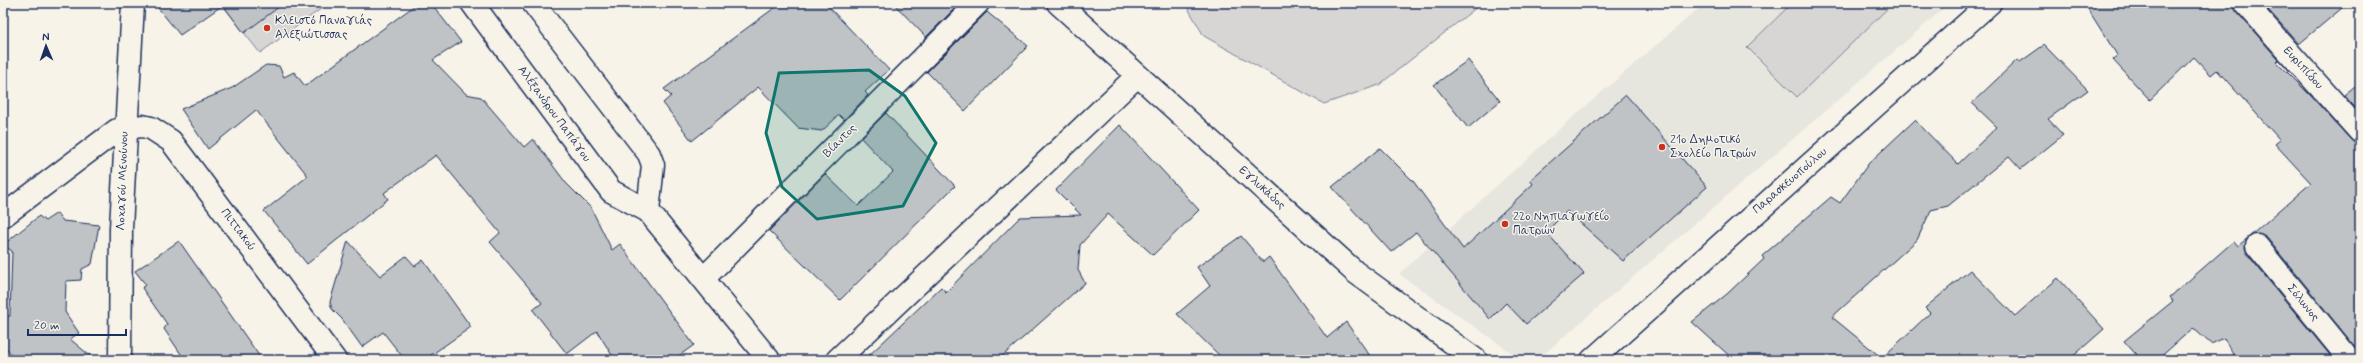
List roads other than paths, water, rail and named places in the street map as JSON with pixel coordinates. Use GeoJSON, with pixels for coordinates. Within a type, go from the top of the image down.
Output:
{"type":"FeatureCollection","features":[{"type":"Feature","properties":{"kind":"street","name":"Λοχαγού Μενούνου"},"geometry":{"type":"LineString","coordinates":[[120,360],[125,128],[133,3]]}},
{"type":"Feature","properties":{"kind":"street","name":"Αλέξανδρου Παπάγου"},"geometry":{"type":"LineString","coordinates":[[472,3],[611,191],[648,211],[769,360]]}},
{"type":"Feature","properties":{"kind":"street"},"geometry":{"type":"LineString","coordinates":[[533,3],[648,154],[653,166],[648,211]]}},
{"type":"Feature","properties":{"kind":"street","name":"Βίαντος"},"geometry":{"type":"LineString","coordinates":[[703,279],[978,3]]}},
{"type":"Feature","properties":{"kind":"street","name":"Εγλυκάδος"},"geometry":{"type":"LineString","coordinates":[[1058,3],[1355,272],[1476,360]]}},
{"type":"Feature","properties":{"kind":"street","name":"Παρασκευοπούλου"},"geometry":{"type":"LineString","coordinates":[[1592,360],[1990,3]]}},
{"type":"Feature","properties":{"kind":"street","name":"Ευριπίδου"},"geometry":{"type":"LineString","coordinates":[[2249,4],[2360,132]]}},
{"type":"Feature","properties":{"kind":"street"},"geometry":{"type":"LineString","coordinates":[[837,360],[1137,76]]}},
{"type":"Feature","properties":{"kind":"street","name":"Πιττακού"},"geometry":{"type":"LineString","coordinates":[[3,216],[106,136],[125,128],[142,126],[151,128],[171,141],[335,360]]}},
{"type":"Feature","properties":{"kind":"street","name":"Σόλωνος"},"geometry":{"type":"LineString","coordinates":[[2257,246],[2350,360]]}},
{"type":"Feature","properties":{"kind":"place","name":"Κλειστό Παναγιάς Αλεξιώτισσας"},"geometry":{"type":"Point","coordinates":[267,28]}},
{"type":"Feature","properties":{"kind":"place","name":"21ο Δημοτικό Σχολείο Πατρών"},"geometry":{"type":"Point","coordinates":[1662,147]}},
{"type":"Feature","properties":{"kind":"place","name":"22ο Νηπιαγωγείο Πατρών"},"geometry":{"type":"Point","coordinates":[1505,224]}}]}
